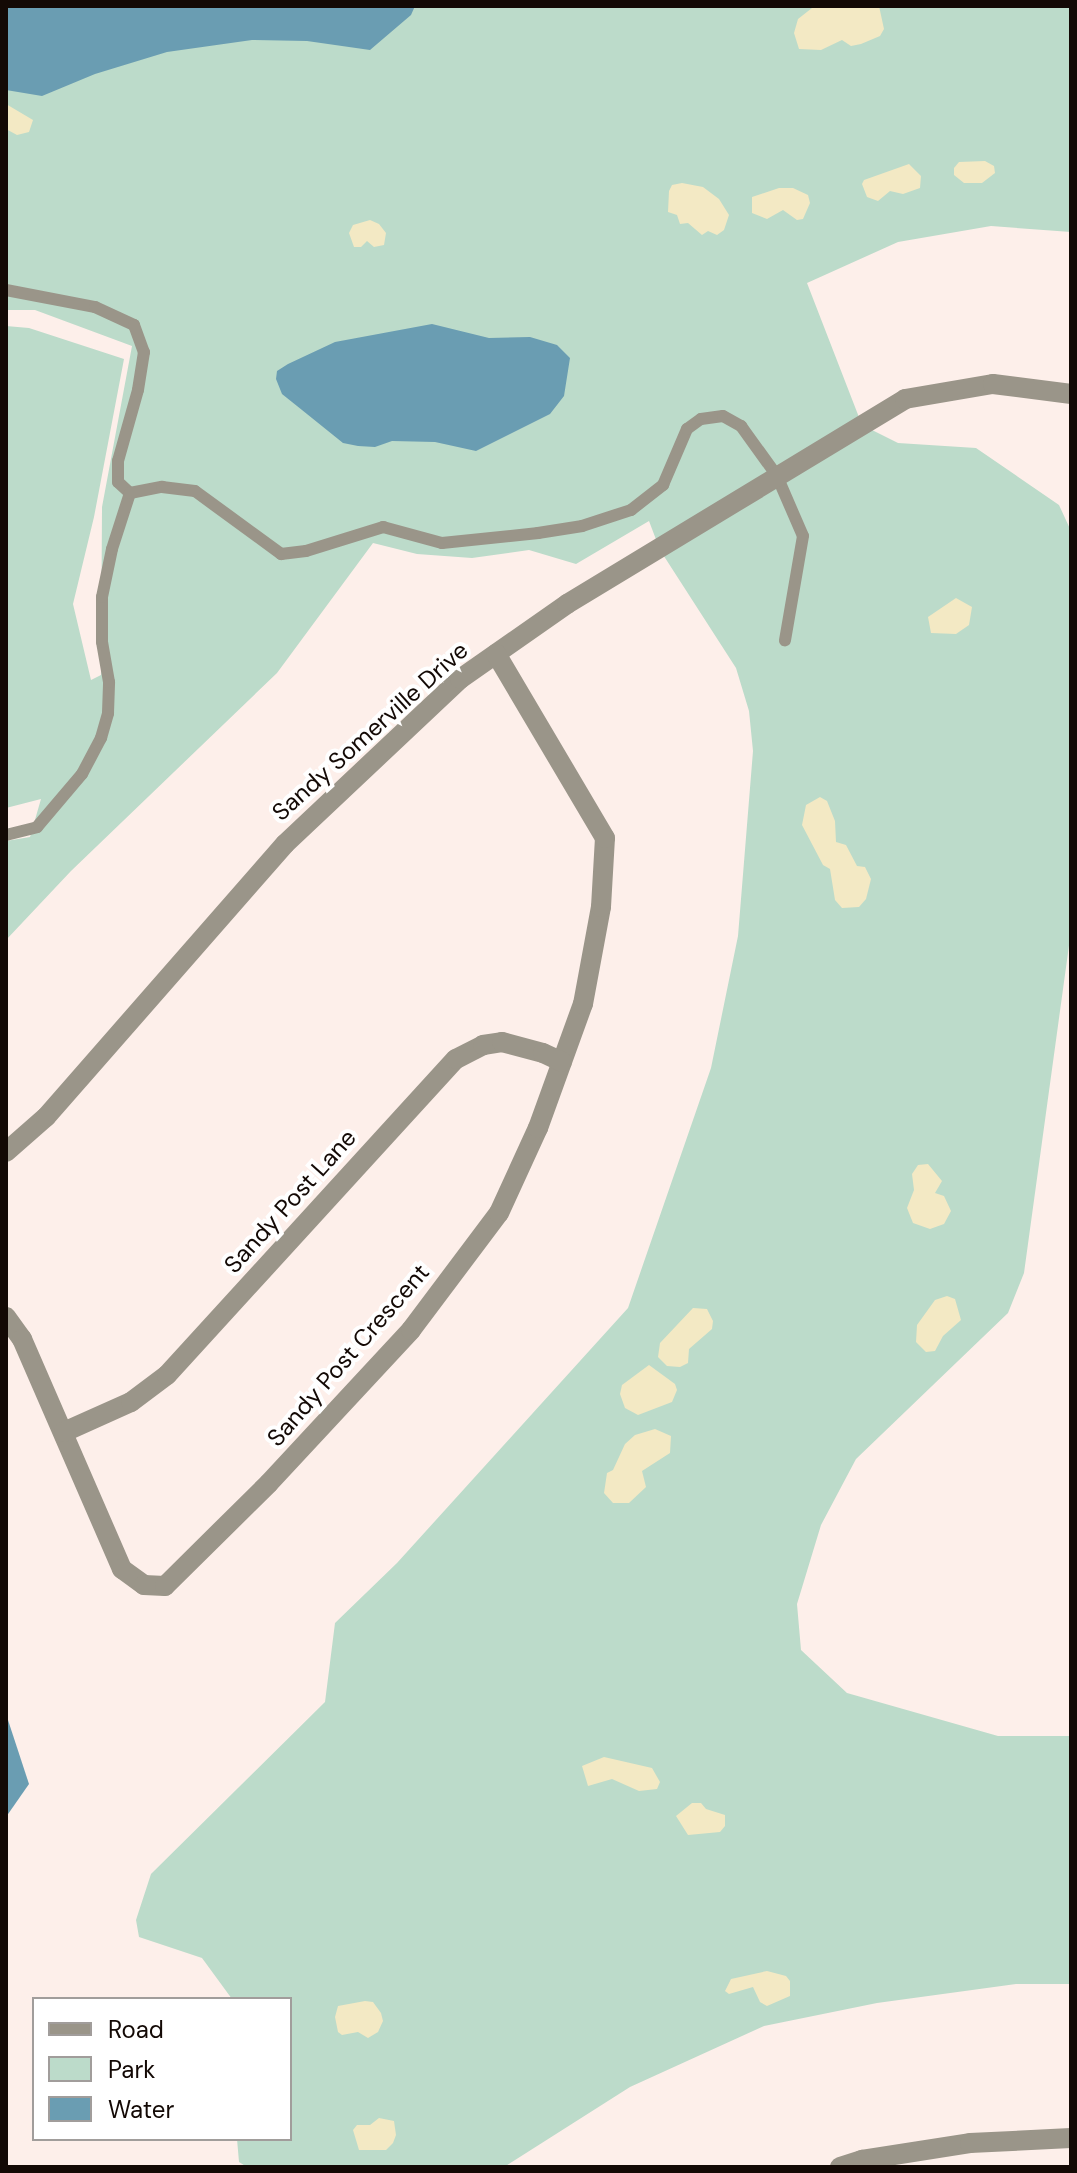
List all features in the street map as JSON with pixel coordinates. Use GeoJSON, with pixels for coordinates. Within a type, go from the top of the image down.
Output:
{"type":"FeatureCollection","features":[{"type":"Feature","properties":{"kind":"street","name":"Sandy Somerville Drive"},"geometry":{"type":"LineString","coordinates":[[6,1152],[46,1117],[285,844],[460,679],[567,604],[905,399],[993,384],[1071,394]]}},
{"type":"Feature","properties":{"kind":"street","name":"Sandy Post Crescent"},"geometry":{"type":"LineString","coordinates":[[6,1317],[22,1339],[122,1569],[144,1585],[165,1586],[269,1483],[429,1307],[499,1213],[538,1128],[583,1004],[601,907],[605,838],[496,654]]}},
{"type":"Feature","properties":{"kind":"street","name":"Sandy Post Lane"},"geometry":{"type":"LineString","coordinates":[[64,1432],[131,1402],[167,1375],[456,1059],[483,1045],[502,1042],[543,1053],[562,1062]]}},
{"type":"Feature","properties":{"kind":"street"},"geometry":{"type":"LineString","coordinates":[[840,2167],[862,2160],[970,2143],[1071,2138]]}},
{"type":"Feature","properties":{"kind":"lane"},"geometry":{"type":"LineString","coordinates":[[6,290],[95,307],[134,325],[144,352],[138,390],[118,461],[118,482],[130,493]]}},
{"type":"Feature","properties":{"kind":"lane"},"geometry":{"type":"LineString","coordinates":[[130,493],[162,487],[195,491],[281,554],[306,551],[383,527],[442,543],[582,526],[631,510],[663,485],[687,429],[701,419],[723,416],[741,426],[777,476],[803,536],[785,640]]}},
{"type":"Feature","properties":{"kind":"lane"},"geometry":{"type":"LineString","coordinates":[[6,835],[37,827],[82,774],[101,738],[108,713],[109,682],[102,642],[102,597],[112,549],[130,493]]}},
{"type":"Feature","properties":{"kind":"green space"},"geometry":{"type":"Polygon","coordinates":[[[6,6],[1071,6],[1071,232],[991,226],[898,242],[807,283],[862,425],[898,443],[976,448],[1059,505],[1071,531],[1071,931],[1024,1273],[1008,1313],[856,1459],[821,1525],[797,1604],[801,1650],[847,1693],[998,1736],[1071,1736],[1071,1984],[1016,1984],[877,2003],[764,2026],[630,2087],[504,2167],[247,2167],[239,2162],[237,2141],[292,2141],[292,1997],[231,1997],[202,1958],[139,1937],[136,1920],[151,1874],[325,1702],[335,1623],[397,1563],[628,1308],[711,1068],[738,936],[753,751],[749,711],[736,668],[660,550],[649,521],[576,564],[529,550],[472,558],[417,554],[373,543],[277,673],[71,871],[6,940],[6,841],[30,837],[41,799],[6,808],[6,326],[29,328],[124,359],[94,517],[73,604],[91,680],[101,675],[102,507],[132,346],[35,310],[6,310],[6,6]]]}},
{"type":"Feature","properties":{"kind":"sand"},"geometry":{"type":"Polygon","coordinates":[[[879,6],[884,29],[880,36],[861,44],[851,46],[842,40],[821,50],[799,49],[794,33],[798,19],[812,8],[879,6]]]}},
{"type":"Feature","properties":{"kind":"sand"},"geometry":{"type":"Polygon","coordinates":[[[6,104],[33,120],[29,132],[17,135],[6,129],[6,104]]]}},
{"type":"Feature","properties":{"kind":"sand"},"geometry":{"type":"Polygon","coordinates":[[[985,161],[994,166],[995,173],[982,183],[964,183],[954,175],[954,168],[959,162],[985,161]]]}},
{"type":"Feature","properties":{"kind":"sand"},"geometry":{"type":"Polygon","coordinates":[[[909,164],[921,176],[920,188],[903,194],[890,191],[878,201],[867,197],[862,184],[864,180],[909,164]]]}},
{"type":"Feature","properties":{"kind":"sand"},"geometry":{"type":"Polygon","coordinates":[[[682,183],[703,187],[719,199],[729,215],[724,230],[717,235],[708,231],[702,235],[688,223],[680,224],[677,215],[668,212],[669,191],[672,185],[682,183]]]}},
{"type":"Feature","properties":{"kind":"sand"},"geometry":{"type":"Polygon","coordinates":[[[779,188],[793,188],[808,195],[810,203],[803,219],[797,220],[783,210],[767,219],[752,213],[752,197],[779,188]]]}},
{"type":"Feature","properties":{"kind":"sand"},"geometry":{"type":"Polygon","coordinates":[[[370,220],[379,224],[386,233],[384,245],[374,247],[367,241],[361,247],[354,247],[349,233],[353,225],[370,220]]]}},
{"type":"Feature","properties":{"kind":"sand"},"geometry":{"type":"Polygon","coordinates":[[[956,598],[972,607],[969,625],[956,634],[931,633],[928,617],[956,598]]]}},
{"type":"Feature","properties":{"kind":"sand"},"geometry":{"type":"Polygon","coordinates":[[[820,797],[827,801],[835,821],[836,842],[846,845],[857,866],[865,867],[871,879],[866,899],[859,907],[842,908],[835,900],[830,869],[823,865],[802,825],[806,805],[820,797]]]}},
{"type":"Feature","properties":{"kind":"sand"},"geometry":{"type":"Polygon","coordinates":[[[928,1164],[942,1181],[935,1193],[944,1196],[951,1211],[944,1224],[930,1229],[913,1223],[907,1208],[914,1190],[912,1174],[918,1165],[928,1164]]]}},
{"type":"Feature","properties":{"kind":"sand"},"geometry":{"type":"Polygon","coordinates":[[[947,1296],[955,1299],[961,1320],[943,1336],[935,1351],[926,1352],[916,1342],[917,1325],[935,1300],[947,1296]]]}},
{"type":"Feature","properties":{"kind":"sand"},"geometry":{"type":"Polygon","coordinates":[[[693,1308],[707,1309],[713,1321],[712,1329],[689,1349],[688,1363],[680,1367],[667,1366],[658,1357],[660,1343],[693,1308]]]}},
{"type":"Feature","properties":{"kind":"sand"},"geometry":{"type":"Polygon","coordinates":[[[649,1365],[675,1384],[677,1390],[672,1402],[638,1415],[625,1408],[620,1394],[622,1385],[649,1365]]]}},
{"type":"Feature","properties":{"kind":"sand"},"geometry":{"type":"Polygon","coordinates":[[[655,1429],[671,1436],[670,1453],[642,1471],[646,1487],[629,1503],[613,1503],[604,1493],[607,1473],[613,1470],[625,1444],[635,1435],[655,1429]]]}},
{"type":"Feature","properties":{"kind":"sand"},"geometry":{"type":"Polygon","coordinates":[[[604,1757],[652,1768],[660,1782],[657,1789],[639,1791],[612,1779],[588,1786],[582,1766],[604,1757]]]}},
{"type":"Feature","properties":{"kind":"sand"},"geometry":{"type":"Polygon","coordinates":[[[692,1803],[701,1803],[706,1809],[725,1815],[725,1826],[720,1832],[688,1835],[676,1816],[692,1803]]]}},
{"type":"Feature","properties":{"kind":"sand"},"geometry":{"type":"Polygon","coordinates":[[[767,1971],[786,1976],[790,1981],[790,1996],[767,2006],[760,2002],[753,1987],[729,1994],[725,1991],[731,1979],[767,1971]]]}},
{"type":"Feature","properties":{"kind":"sand"},"geometry":{"type":"Polygon","coordinates":[[[373,2002],[381,2013],[383,2021],[378,2032],[368,2038],[358,2032],[342,2035],[338,2032],[335,2017],[338,2006],[373,2002]]]}},
{"type":"Feature","properties":{"kind":"sand"},"geometry":{"type":"Polygon","coordinates":[[[379,2118],[394,2121],[396,2135],[393,2143],[386,2150],[359,2150],[353,2130],[357,2125],[370,2125],[379,2118]]]}},
{"type":"Feature","properties":{"kind":"water"},"geometry":{"type":"Polygon","coordinates":[[[6,6],[415,6],[411,15],[370,50],[307,41],[252,40],[167,52],[95,74],[42,96],[6,90],[6,6]]]}},
{"type":"Feature","properties":{"kind":"water"},"geometry":{"type":"Polygon","coordinates":[[[432,324],[489,338],[530,337],[557,345],[570,358],[564,396],[550,414],[476,451],[435,442],[392,441],[375,447],[343,443],[282,394],[276,379],[277,371],[335,342],[432,324]]]}},
{"type":"Feature","properties":{"kind":"water"},"geometry":{"type":"Polygon","coordinates":[[[6,1714],[29,1784],[6,1817],[6,1714]]]}}]}
